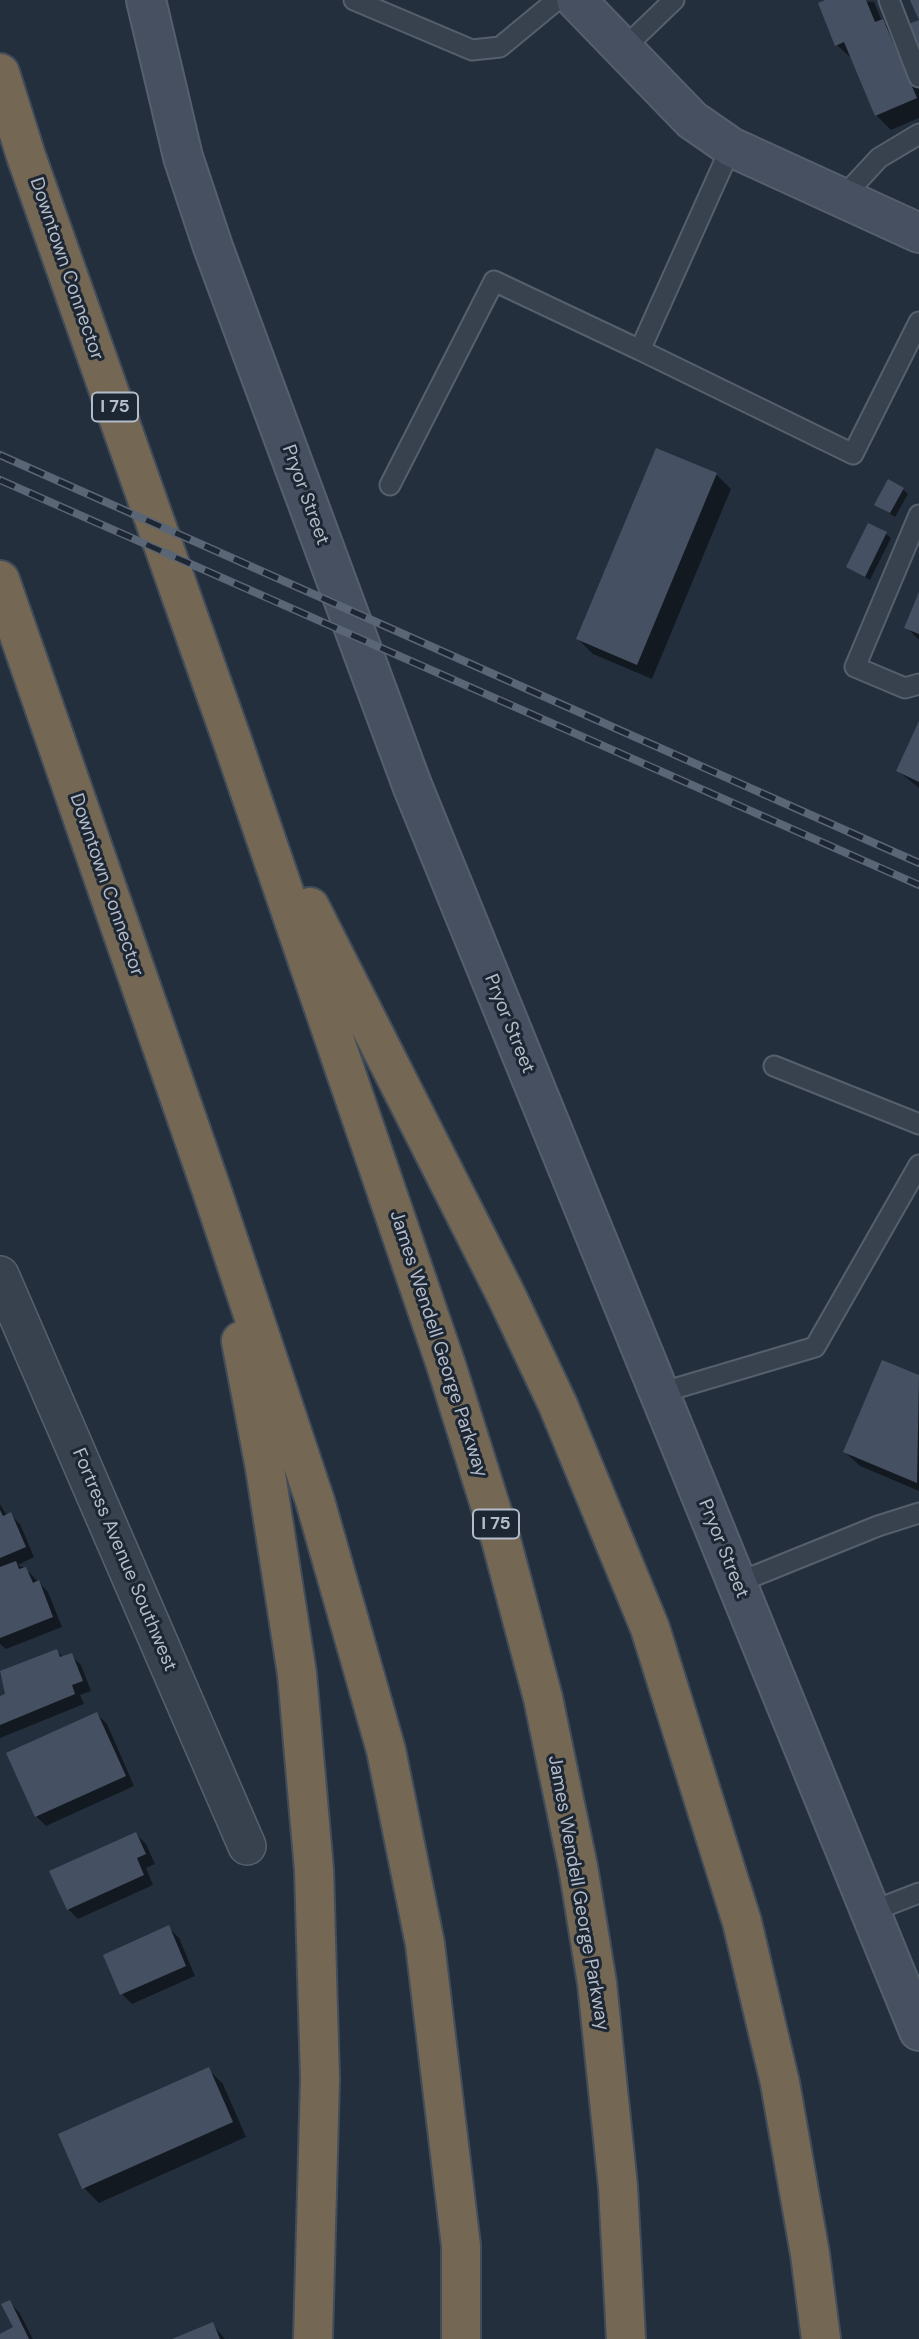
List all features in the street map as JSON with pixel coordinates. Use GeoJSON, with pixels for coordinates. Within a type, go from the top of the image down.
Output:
{"type":"FeatureCollection","features":[{"type":"Feature","properties":{"kind":"highway","name":"Downtown Connector"},"geometry":{"type":"LineString","coordinates":[[0,74],[26,156],[232,740]]}},
{"type":"Feature","properties":{"kind":"highway","name":"Downtown Connector"},"geometry":{"type":"LineString","coordinates":[[0,580],[212,1191]]}},
{"type":"Feature","properties":{"kind":"highway","name":"James Wendell George Parkway"},"geometry":{"type":"LineString","coordinates":[[232,740],[446,1365],[501,1540],[543,1698],[578,1867],[597,1983],[618,2187],[626,2339]]}},
{"type":"Feature","properties":{"kind":"highway"},"geometry":{"type":"LineString","coordinates":[[232,740],[291,869],[535,1356],[650,1628],[742,1922],[780,2083],[810,2254],[821,2339]]}},
{"type":"Feature","properties":{"kind":"highway"},"geometry":{"type":"LineString","coordinates":[[212,1191],[267,1482],[296,1674],[312,1844],[320,2080],[313,2339]]}},
{"type":"Feature","properties":{"kind":"highway"},"geometry":{"type":"LineString","coordinates":[[212,1191],[315,1501],[386,1750],[425,1944],[461,2246],[461,2339]]}},
{"type":"Feature","properties":{"kind":"main road","name":"Pryor Street"},"geometry":{"type":"LineString","coordinates":[[146,0],[183,157],[213,247],[412,785],[919,2031]]}},
{"type":"Feature","properties":{"kind":"main road"},"geometry":{"type":"LineString","coordinates":[[576,0],[692,120],[732,147],[919,233]]}},
{"type":"Feature","properties":{"kind":"street","name":"Fortress Avenue Southwest"},"geometry":{"type":"LineString","coordinates":[[0,1275],[247,1846]]}},
{"type":"Feature","properties":{"kind":"lane"},"geometry":{"type":"LineString","coordinates":[[354,0],[472,50],[500,47],[557,0]]}},
{"type":"Feature","properties":{"kind":"lane"},"geometry":{"type":"LineString","coordinates":[[623,49],[674,0]]}},
{"type":"Feature","properties":{"kind":"lane"},"geometry":{"type":"LineString","coordinates":[[889,0],[919,77]]}},
{"type":"Feature","properties":{"kind":"lane"},"geometry":{"type":"LineString","coordinates":[[842,198],[874,162],[915,139]]}},
{"type":"Feature","properties":{"kind":"lane"},"geometry":{"type":"LineString","coordinates":[[640,350],[732,147]]}},
{"type":"Feature","properties":{"kind":"lane"},"geometry":{"type":"LineString","coordinates":[[390,485],[494,281],[853,454],[919,322]]}},
{"type":"Feature","properties":{"kind":"lane"},"geometry":{"type":"LineString","coordinates":[[919,514],[855,667],[905,688],[919,684]]}},
{"type":"Feature","properties":{"kind":"lane"},"geometry":{"type":"LineString","coordinates":[[774,1066],[919,1124]]}},
{"type":"Feature","properties":{"kind":"lane"},"geometry":{"type":"LineString","coordinates":[[660,1393],[815,1346],[919,1165]]}},
{"type":"Feature","properties":{"kind":"lane"},"geometry":{"type":"LineString","coordinates":[[737,1583],[877,1526],[919,1513]]}},
{"type":"Feature","properties":{"kind":"lane"},"geometry":{"type":"LineString","coordinates":[[870,1912],[919,1893]]}},
{"type":"Feature","properties":{"kind":"building"},"geometry":{"type":"Polygon","coordinates":[[[825,0],[866,0],[875,22],[883,19],[917,98],[875,116],[844,42],[835,46],[818,3],[825,0]]]}},
{"type":"Feature","properties":{"kind":"building"},"geometry":{"type":"Polygon","coordinates":[[[910,0],[919,0],[919,20],[910,0]]]}},
{"type":"Feature","properties":{"kind":"building"},"geometry":{"type":"Polygon","coordinates":[[[919,20],[919,47],[909,24],[919,20]]]}},
{"type":"Feature","properties":{"kind":"building"},"geometry":{"type":"Polygon","coordinates":[[[656,448],[717,473],[637,665],[576,639],[656,448]]]}},
{"type":"Feature","properties":{"kind":"building"},"geometry":{"type":"Polygon","coordinates":[[[888,479],[904,488],[890,513],[874,505],[888,479]]]}},
{"type":"Feature","properties":{"kind":"building"},"geometry":{"type":"Polygon","coordinates":[[[868,523],[887,532],[865,577],[846,567],[868,523]]]}},
{"type":"Feature","properties":{"kind":"building"},"geometry":{"type":"Polygon","coordinates":[[[919,592],[919,634],[904,628],[919,592]]]}},
{"type":"Feature","properties":{"kind":"building"},"geometry":{"type":"Polygon","coordinates":[[[919,721],[919,782],[896,771],[919,721]]]}},
{"type":"Feature","properties":{"kind":"building"},"geometry":{"type":"Polygon","coordinates":[[[882,1360],[919,1375],[917,1483],[843,1452],[882,1360]]]}},
{"type":"Feature","properties":{"kind":"building"},"geometry":{"type":"Polygon","coordinates":[[[0,1510],[3,1516],[11,1512],[26,1547],[0,1558],[0,1510]]]}},
{"type":"Feature","properties":{"kind":"building"},"geometry":{"type":"Polygon","coordinates":[[[16,1561],[19,1569],[26,1567],[33,1583],[39,1580],[53,1617],[0,1638],[0,1567],[16,1561]]]}},
{"type":"Feature","properties":{"kind":"building"},"geometry":{"type":"Polygon","coordinates":[[[57,1649],[60,1657],[72,1653],[83,1681],[72,1685],[75,1694],[0,1725],[0,1696],[5,1694],[0,1671],[57,1649]]]}},
{"type":"Feature","properties":{"kind":"building"},"geometry":{"type":"Polygon","coordinates":[[[97,1712],[126,1776],[35,1817],[6,1753],[97,1712]]]}},
{"type":"Feature","properties":{"kind":"building"},"geometry":{"type":"Polygon","coordinates":[[[136,1832],[146,1854],[137,1858],[144,1875],[67,1910],[49,1871],[136,1832]]]}},
{"type":"Feature","properties":{"kind":"building"},"geometry":{"type":"Polygon","coordinates":[[[169,1925],[186,1966],[120,1995],[103,1955],[169,1925]]]}},
{"type":"Feature","properties":{"kind":"building"},"geometry":{"type":"Polygon","coordinates":[[[209,2067],[233,2122],[82,2189],[58,2134],[209,2067]]]}},
{"type":"Feature","properties":{"kind":"building"},"geometry":{"type":"Polygon","coordinates":[[[10,2300],[29,2339],[0,2339],[0,2334],[13,2327],[1,2304],[10,2300]]]}},
{"type":"Feature","properties":{"kind":"building"},"geometry":{"type":"Polygon","coordinates":[[[213,2322],[220,2339],[172,2339],[213,2322]]]}},
{"type":"Feature","properties":{"kind":"railway"},"geometry":{"type":"LineString","coordinates":[[0,455],[919,863]]}},
{"type":"Feature","properties":{"kind":"railway"},"geometry":{"type":"LineString","coordinates":[[0,480],[919,885]]}}]}
